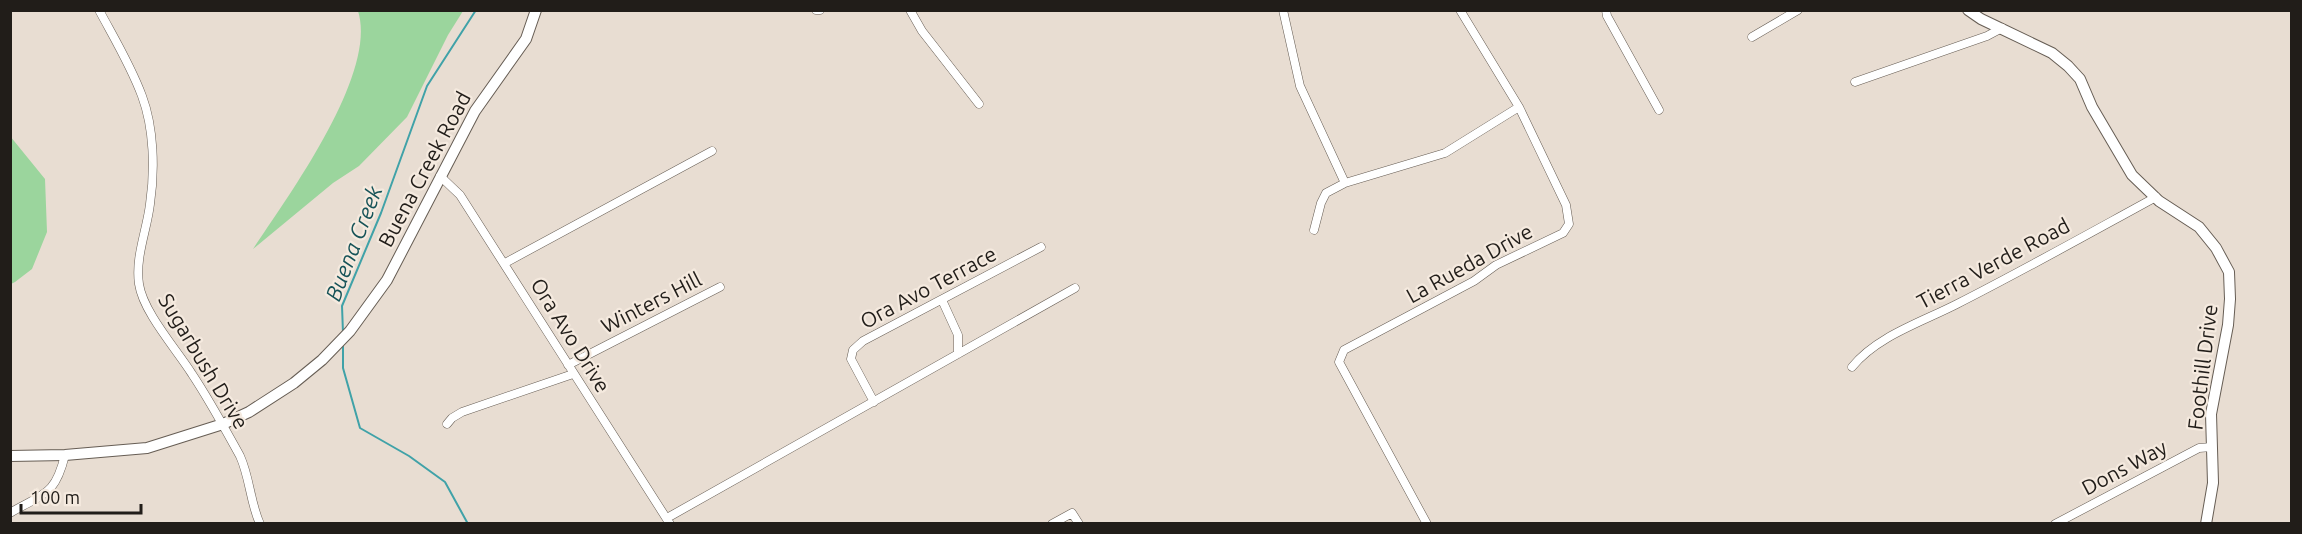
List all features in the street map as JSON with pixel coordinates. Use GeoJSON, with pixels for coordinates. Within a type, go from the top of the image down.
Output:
{"type":"FeatureCollection","features":[{"type":"Feature","properties":{"kind":"main road","name":"Buena Creek Road"},"geometry":{"type":"LineString","coordinates":[[10,456],[147,448],[223,424],[273,398],[322,360],[347,334],[387,280],[475,111],[526,39],[536,10]]}},
{"type":"Feature","properties":{"kind":"main road","name":"Foothill Drive"},"geometry":{"type":"LineString","coordinates":[[1968,10],[1982,20],[2052,53],[2080,79],[2092,107],[2132,174],[2156,197],[2199,227],[2216,248],[2229,272],[2228,325],[2211,414],[2213,483],[2206,524]]}},
{"type":"Feature","properties":{"kind":"street","name":"Sugarbush Drive"},"geometry":{"type":"LineString","coordinates":[[99,10],[139,86],[151,142],[151,195],[139,261],[139,285],[145,301],[163,332],[223,424],[244,465],[251,501],[260,524]]}},
{"type":"Feature","properties":{"kind":"street"},"geometry":{"type":"LineString","coordinates":[[910,10],[922,31],[979,104]]}},
{"type":"Feature","properties":{"kind":"street"},"geometry":{"type":"LineString","coordinates":[[1283,10],[1300,86],[1346,183]]}},
{"type":"Feature","properties":{"kind":"street","name":"La Rueda Drive"},"geometry":{"type":"LineString","coordinates":[[1427,524],[1339,362],[1340,358],[1344,350],[1474,281],[1496,265],[1567,230],[1569,224],[1566,205],[1519,107],[1460,10]]}},
{"type":"Feature","properties":{"kind":"street"},"geometry":{"type":"LineString","coordinates":[[1606,10],[1607,16],[1659,110]]}},
{"type":"Feature","properties":{"kind":"street"},"geometry":{"type":"LineString","coordinates":[[1752,37],[1798,10]]}},
{"type":"Feature","properties":{"kind":"street"},"geometry":{"type":"LineString","coordinates":[[1855,82],[1987,36],[2002,28]]}},
{"type":"Feature","properties":{"kind":"street"},"geometry":{"type":"LineString","coordinates":[[1314,230],[1321,203],[1326,194],[1346,183],[1445,153],[1519,107]]}},
{"type":"Feature","properties":{"kind":"street"},"geometry":{"type":"LineString","coordinates":[[505,263],[712,151]]}},
{"type":"Feature","properties":{"kind":"street","name":"Ora Avo Drive"},"geometry":{"type":"LineString","coordinates":[[440,176],[460,195],[669,520]]}},
{"type":"Feature","properties":{"kind":"street","name":"Tierra Verde Road"},"geometry":{"type":"LineString","coordinates":[[1852,367],[1861,356],[1894,335],[2156,197]]}},
{"type":"Feature","properties":{"kind":"street","name":"Ora Avo Terrace"},"geometry":{"type":"LineString","coordinates":[[874,402],[851,359],[853,350],[863,341],[1041,247]]}},
{"type":"Feature","properties":{"kind":"street","name":"Winters Hill"},"geometry":{"type":"LineString","coordinates":[[568,365],[720,287]]}},
{"type":"Feature","properties":{"kind":"street"},"geometry":{"type":"LineString","coordinates":[[669,520],[1076,288]]}},
{"type":"Feature","properties":{"kind":"street"},"geometry":{"type":"LineString","coordinates":[[942,300],[958,334],[958,354]]}},
{"type":"Feature","properties":{"kind":"street"},"geometry":{"type":"LineString","coordinates":[[447,424],[462,412],[573,374]]}},
{"type":"Feature","properties":{"kind":"street","name":"Dons Way"},"geometry":{"type":"LineString","coordinates":[[2055,524],[2199,448],[2212,447]]}},
{"type":"Feature","properties":{"kind":"street"},"geometry":{"type":"LineString","coordinates":[[10,513],[46,494],[59,478],[65,454]]}},
{"type":"Feature","properties":{"kind":"street"},"geometry":{"type":"LineString","coordinates":[[1052,524],[1072,513],[1079,524]]}},
{"type":"Feature","properties":{"kind":"green space"},"geometry":{"type":"Polygon","coordinates":[[[358,11],[463,11],[448,35],[407,117],[359,166],[333,183],[253,249],[307,167],[343,100],[355,67],[361,37],[358,11]]]}},
{"type":"Feature","properties":{"kind":"green space"},"geometry":{"type":"Polygon","coordinates":[[[10,136],[45,179],[47,232],[32,269],[11,284],[10,136]]]}},
{"type":"Feature","properties":{"kind":"waterway","name":"Buena Creek"},"geometry":{"type":"LineString","coordinates":[[343,333],[342,306],[381,213],[427,86],[476,10]]}},
{"type":"Feature","properties":{"kind":"waterway","name":"Buena Creek"},"geometry":{"type":"LineString","coordinates":[[343,345],[343,368],[360,428],[409,456],[445,482],[468,524]]}}]}
